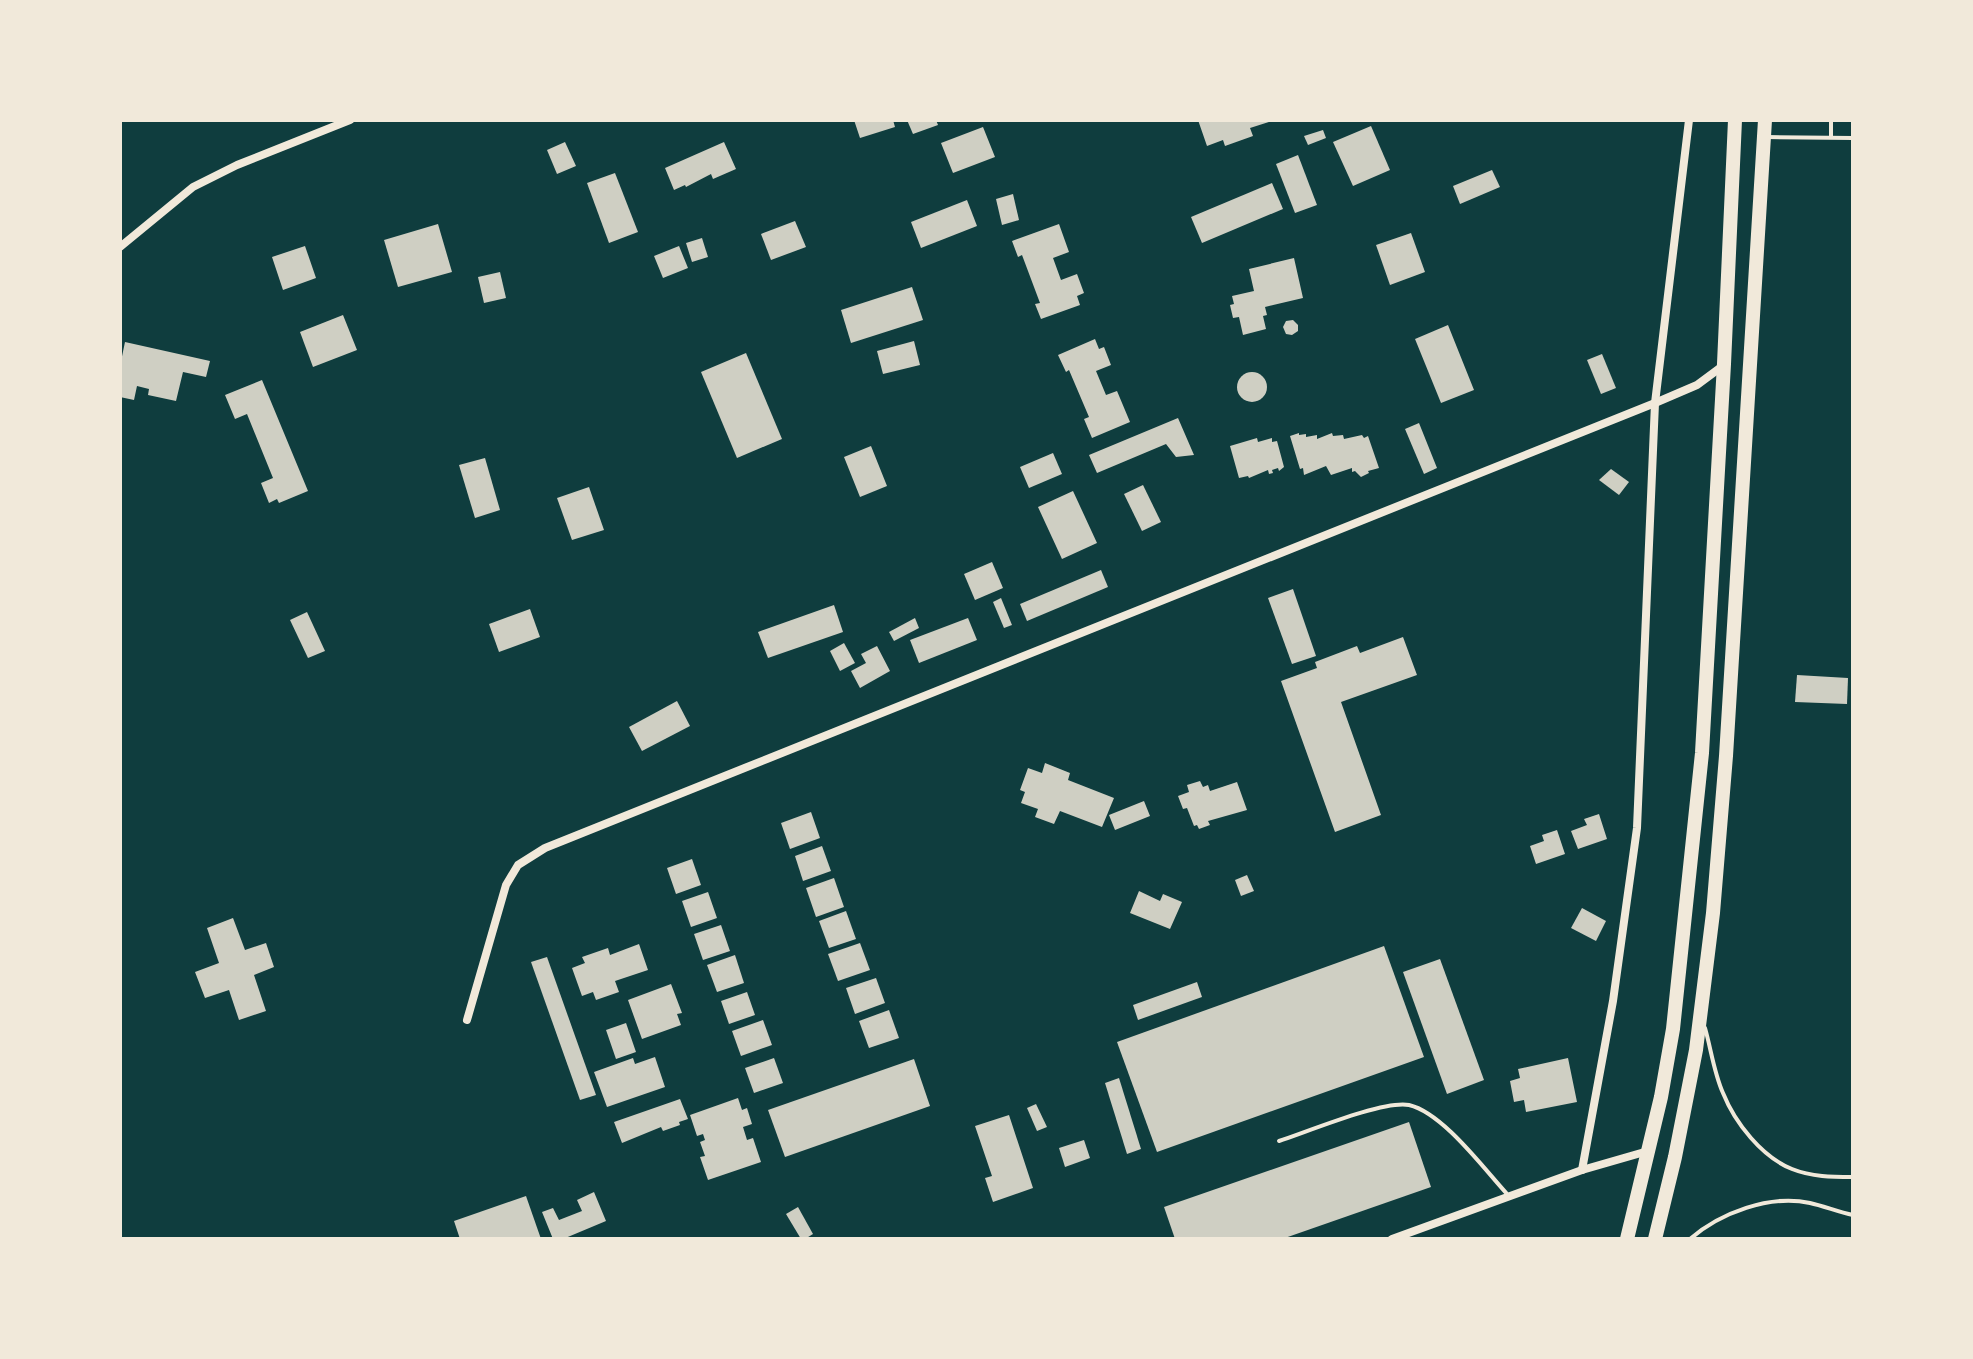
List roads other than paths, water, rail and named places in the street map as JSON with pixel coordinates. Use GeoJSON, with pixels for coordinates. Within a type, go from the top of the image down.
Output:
{"type":"FeatureCollection","features":[{"type":"Feature","properties":{"kind":"main road"},"geometry":{"type":"LineString","coordinates":[[1627,1239],[1673,1029],[1702,753],[1735,120]]}},
{"type":"Feature","properties":{"kind":"main road"},"geometry":{"type":"LineString","coordinates":[[1655,1239],[1696,1050],[1713,913],[1726,756],[1765,120]]}},
{"type":"Feature","properties":{"kind":"street"},"geometry":{"type":"LineString","coordinates":[[120,247],[193,187],[237,165],[350,120]]}},
{"type":"Feature","properties":{"kind":"street"},"geometry":{"type":"LineString","coordinates":[[1582,1170],[1613,1001],[1637,828],[1655,403],[1689,120]]}},
{"type":"Feature","properties":{"kind":"street"},"geometry":{"type":"LineString","coordinates":[[467,1020],[506,885],[518,865],[545,848],[1655,403],[1697,385],[1724,364]]}},
{"type":"Feature","properties":{"kind":"street"},"geometry":{"type":"LineString","coordinates":[[1392,1239],[1582,1170],[1648,1151]]}},
{"type":"Feature","properties":{"kind":"lane"},"geometry":{"type":"LineString","coordinates":[[1831,120],[1831,137]]}},
{"type":"Feature","properties":{"kind":"lane"},"geometry":{"type":"LineString","coordinates":[[1765,137],[1853,138]]}},
{"type":"Feature","properties":{"kind":"lane"},"geometry":{"type":"LineString","coordinates":[[1701,1014],[1723,1093],[1745,1130],[1771,1157],[1792,1169],[1823,1177],[1853,1177]]}},
{"type":"Feature","properties":{"kind":"lane"},"geometry":{"type":"LineString","coordinates":[[1279,1141],[1382,1107],[1407,1105],[1427,1113],[1447,1130],[1510,1197]]}},
{"type":"Feature","properties":{"kind":"lane"},"geometry":{"type":"LineString","coordinates":[[1690,1239],[1729,1215],[1775,1202],[1810,1203],[1853,1215]]}}]}
